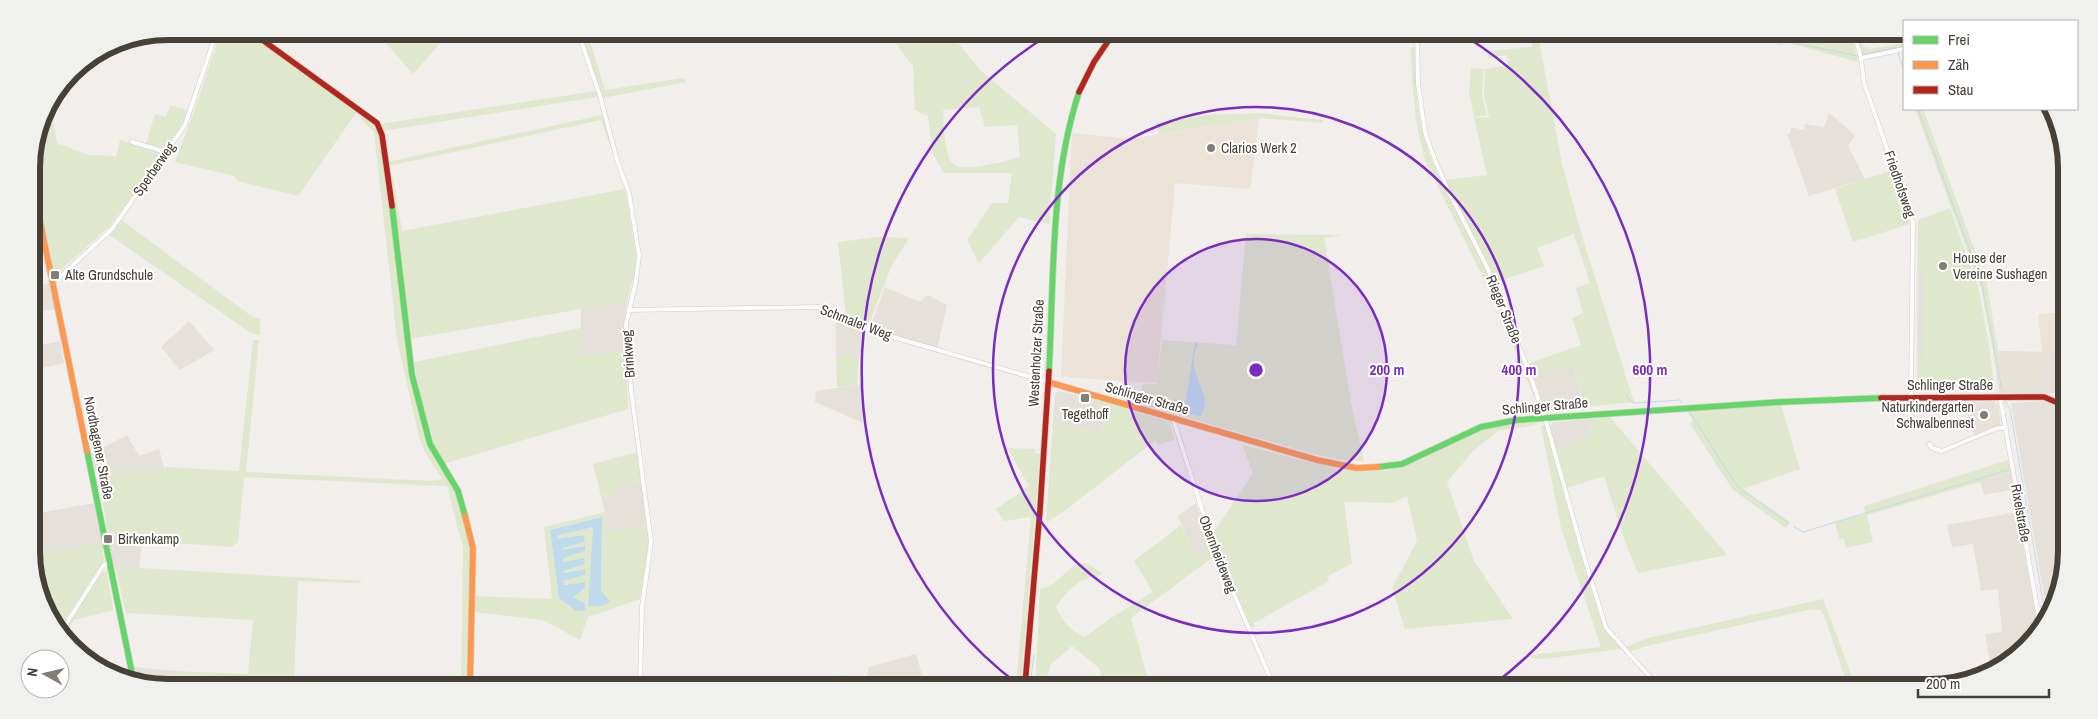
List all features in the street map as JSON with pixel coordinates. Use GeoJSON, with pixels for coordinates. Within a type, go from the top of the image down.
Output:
{"type":"FeatureCollection","features":[{"type":"Feature","properties":{"kind":"street","name":"Sperberweg"},"geometry":{"type":"LineString","coordinates":[[52,280],[59,278],[112,229],[185,125],[214,40]]}},
{"type":"Feature","properties":{"kind":"street"},"geometry":{"type":"LineString","coordinates":[[261,40],[361,110],[377,123],[380,130],[396,237],[412,375],[430,444],[458,491],[473,548],[470,679]]}},
{"type":"Feature","properties":{"kind":"street","name":"Brinkweg"},"geometry":{"type":"LineString","coordinates":[[581,40],[600,96],[617,160],[629,193],[633,208],[639,255],[636,281],[626,324],[630,380],[651,542],[642,607],[640,679]]}},
{"type":"Feature","properties":{"kind":"street","name":"Rieger Straße"},"geometry":{"type":"LineString","coordinates":[[1417,40],[1418,84],[1425,132],[1446,186],[1488,269],[1526,364],[1545,418],[1606,628],[1651,679]]}},
{"type":"Feature","properties":{"kind":"street","name":"Friedhofsweg"},"geometry":{"type":"LineString","coordinates":[[1856,40],[1861,58],[1864,83],[1913,223],[1911,397]]}},
{"type":"Feature","properties":{"kind":"street","name":"Westenholzer Straße"},"geometry":{"type":"LineString","coordinates":[[1026,679],[1048,382],[1057,200],[1064,141],[1081,84],[1106,42]]}},
{"type":"Feature","properties":{"kind":"street"},"geometry":{"type":"LineString","coordinates":[[1861,58],[1903,48]]}},
{"type":"Feature","properties":{"kind":"street"},"geometry":{"type":"LineString","coordinates":[[132,142],[166,152]]}},
{"type":"Feature","properties":{"kind":"street","name":"Nordhagener Straße"},"geometry":{"type":"LineString","coordinates":[[40,222],[132,674]]}},
{"type":"Feature","properties":{"kind":"street","name":"Schmaler Weg"},"geometry":{"type":"LineString","coordinates":[[628,310],[819,307],[868,330],[1048,382]]}},
{"type":"Feature","properties":{"kind":"street","name":"Schlinger Straße"},"geometry":{"type":"LineString","coordinates":[[1048,382],[1338,466],[1373,468],[1402,464],[1481,427],[1517,420],[1781,402],[1911,397],[2044,397],[2058,403]]}},
{"type":"Feature","properties":{"kind":"street","name":"Rixelstraße"},"geometry":{"type":"LineString","coordinates":[[2000,397],[2039,617]]}},
{"type":"Feature","properties":{"kind":"street","name":"Obernheideweg"},"geometry":{"type":"LineString","coordinates":[[1173,419],[1216,553],[1271,679]]}},
{"type":"Feature","properties":{"kind":"street"},"geometry":{"type":"LineString","coordinates":[[1929,444],[1932,448],[1942,450],[2006,427]]}},
{"type":"Feature","properties":{"kind":"street"},"geometry":{"type":"LineString","coordinates":[[65,626],[103,566],[109,562]]}},
{"type":"Feature","properties":{"kind":"street"},"geometry":{"type":"LineString","coordinates":[[2038,609],[2044,609]]}},
{"type":"Feature","properties":{"kind":"shaded area"},"geometry":{"type":"Polygon","coordinates":[[[1829,113],[1855,135],[1848,146],[1865,179],[1809,196],[1787,134],[1790,134],[1791,127],[1804,130],[1805,124],[1824,127],[1829,113]]]}},
{"type":"Feature","properties":{"kind":"shaded area"},"geometry":{"type":"Polygon","coordinates":[[[1259,118],[1250,189],[1175,183],[1157,383],[1061,377],[1072,133],[1131,139],[1259,118]]]}},
{"type":"Feature","properties":{"kind":"shaded area"},"geometry":{"type":"Polygon","coordinates":[[[1918,275],[1924,275],[1922,359],[1918,359],[1918,275]]]}},
{"type":"Feature","properties":{"kind":"shaded area"},"geometry":{"type":"Polygon","coordinates":[[[50,283],[55,309],[40,312],[40,285],[50,283]]]}},
{"type":"Feature","properties":{"kind":"shaded area"},"geometry":{"type":"Polygon","coordinates":[[[885,287],[920,302],[927,295],[947,305],[937,349],[870,328],[885,287]]]}},
{"type":"Feature","properties":{"kind":"shaded area"},"geometry":{"type":"Polygon","coordinates":[[[627,301],[625,317],[626,350],[581,357],[581,308],[627,301]]]}},
{"type":"Feature","properties":{"kind":"shaded area"},"geometry":{"type":"Polygon","coordinates":[[[2058,312],[2058,352],[2042,352],[2038,314],[2058,312]]]}},
{"type":"Feature","properties":{"kind":"shaded area"},"geometry":{"type":"Polygon","coordinates":[[[836,317],[866,330],[859,357],[836,355],[836,317]]]}},
{"type":"Feature","properties":{"kind":"shaded area"},"geometry":{"type":"Polygon","coordinates":[[[189,321],[214,350],[180,370],[161,347],[189,321]]]}},
{"type":"Feature","properties":{"kind":"shaded area"},"geometry":{"type":"Polygon","coordinates":[[[60,341],[64,363],[40,368],[40,345],[60,341]]]}},
{"type":"Feature","properties":{"kind":"shaded area"},"geometry":{"type":"Polygon","coordinates":[[[1993,351],[2058,352],[2058,393],[1999,393],[1993,351]]]}},
{"type":"Feature","properties":{"kind":"shaded area"},"geometry":{"type":"Polygon","coordinates":[[[1995,351],[2044,353],[2044,364],[2039,378],[2038,390],[2002,390],[1995,351]]]}},
{"type":"Feature","properties":{"kind":"shaded area"},"geometry":{"type":"Polygon","coordinates":[[[1573,364],[1584,410],[1554,412],[1542,402],[1534,376],[1573,364]]]}},
{"type":"Feature","properties":{"kind":"shaded area"},"geometry":{"type":"Polygon","coordinates":[[[863,384],[863,423],[815,402],[816,391],[863,384]]]}},
{"type":"Feature","properties":{"kind":"shaded area"},"geometry":{"type":"Polygon","coordinates":[[[1058,391],[1099,400],[1097,408],[1105,411],[1106,417],[1101,433],[1053,423],[1055,394],[1058,391]]]}},
{"type":"Feature","properties":{"kind":"shaded area","name":"Naturkindergarten Schwalbennest"},"geometry":{"type":"Polygon","coordinates":[[[1994,401],[1998,405],[2001,425],[1975,435],[1962,402],[1994,401]]]}},
{"type":"Feature","properties":{"kind":"shaded area"},"geometry":{"type":"Polygon","coordinates":[[[2046,401],[2058,406],[2057,568],[2054,584],[2046,606],[2011,403],[2046,401]]]}},
{"type":"Feature","properties":{"kind":"shaded area"},"geometry":{"type":"Polygon","coordinates":[[[1590,419],[1591,434],[1587,438],[1557,451],[1550,427],[1553,422],[1590,419]]]}},
{"type":"Feature","properties":{"kind":"shaded area"},"geometry":{"type":"Polygon","coordinates":[[[127,435],[139,456],[159,449],[165,471],[93,471],[90,454],[127,435]]]}},
{"type":"Feature","properties":{"kind":"shaded area"},"geometry":{"type":"Polygon","coordinates":[[[2011,473],[2014,489],[1984,495],[1980,482],[2011,473]]]}},
{"type":"Feature","properties":{"kind":"shaded area"},"geometry":{"type":"Polygon","coordinates":[[[642,482],[648,526],[607,531],[606,515],[601,496],[617,494],[617,487],[642,482]]]}},
{"type":"Feature","properties":{"kind":"shaded area"},"geometry":{"type":"Polygon","coordinates":[[[95,503],[103,542],[40,555],[40,513],[95,503]]]}},
{"type":"Feature","properties":{"kind":"shaded area"},"geometry":{"type":"Polygon","coordinates":[[[1196,503],[1211,548],[1196,557],[1178,516],[1196,503]]]}},
{"type":"Feature","properties":{"kind":"shaded area"},"geometry":{"type":"Polygon","coordinates":[[[2017,512],[2037,621],[2008,653],[1990,664],[1985,634],[2002,632],[1998,589],[1981,591],[1973,544],[1952,547],[1947,525],[2017,512]]]}},
{"type":"Feature","properties":{"kind":"shaded area"},"geometry":{"type":"Polygon","coordinates":[[[106,534],[143,535],[139,570],[113,568],[106,534]]]}},
{"type":"Feature","properties":{"kind":"shaded area"},"geometry":{"type":"Polygon","coordinates":[[[916,654],[923,679],[866,679],[869,667],[916,654]]]}},
{"type":"Feature","properties":{"kind":"shaded area"},"geometry":{"type":"Polygon","coordinates":[[[133,667],[176,671],[175,679],[134,675],[133,667]]]}},
{"type":"Feature","properties":{"kind":"green space"},"geometry":{"type":"Polygon","coordinates":[[[218,40],[260,40],[360,111],[358,114],[356,113],[298,196],[237,181],[234,176],[175,162],[218,40]]]}},
{"type":"Feature","properties":{"kind":"green space"},"geometry":{"type":"Polygon","coordinates":[[[383,40],[443,40],[413,74],[383,40]]]}},
{"type":"Feature","properties":{"kind":"green space"},"geometry":{"type":"Polygon","coordinates":[[[583,40],[589,40],[605,90],[683,78],[686,82],[603,98],[583,40]]]}},
{"type":"Feature","properties":{"kind":"green space"},"geometry":{"type":"Polygon","coordinates":[[[893,40],[956,40],[981,71],[1056,134],[1049,224],[1019,217],[979,263],[967,240],[992,203],[1008,203],[1012,173],[944,173],[933,154],[928,116],[915,110],[913,66],[893,40]],[[979,107],[943,110],[949,158],[957,166],[974,167],[995,164],[1020,157],[1017,125],[985,127],[979,107]]]}},
{"type":"Feature","properties":{"kind":"green space"},"geometry":{"type":"Polygon","coordinates":[[[1531,40],[1539,40],[1562,164],[1583,239],[1634,402],[1584,407],[1573,364],[1534,376],[1530,363],[1581,345],[1572,318],[1583,313],[1576,288],[1590,283],[1574,234],[1537,248],[1544,266],[1496,282],[1445,180],[1487,175],[1474,118],[1489,117],[1484,95],[1485,69],[1508,65],[1507,55],[1488,58],[1488,51],[1532,47],[1531,40]]]}},
{"type":"Feature","properties":{"kind":"green space"},"geometry":{"type":"Polygon","coordinates":[[[1764,40],[1853,40],[1858,62],[1785,42],[1782,45],[1764,40]]]}},
{"type":"Feature","properties":{"kind":"green space"},"geometry":{"type":"Polygon","coordinates":[[[1857,40],[1860,40],[1862,46],[1869,49],[1903,43],[1903,48],[1861,57],[1857,40]]]}},
{"type":"Feature","properties":{"kind":"green space"},"geometry":{"type":"Polygon","coordinates":[[[1411,47],[1415,47],[1417,102],[1423,134],[1429,152],[1500,300],[1525,365],[1536,397],[1535,400],[1497,306],[1424,158],[1416,120],[1411,47]]]}},
{"type":"Feature","properties":{"kind":"green space"},"geometry":{"type":"Polygon","coordinates":[[[1471,68],[1484,69],[1482,95],[1487,115],[1474,117],[1469,93],[1471,68]]]}},
{"type":"Feature","properties":{"kind":"green space"},"geometry":{"type":"Polygon","coordinates":[[[596,91],[597,97],[382,131],[379,124],[596,91]]]}},
{"type":"Feature","properties":{"kind":"green space"},"geometry":{"type":"Polygon","coordinates":[[[170,105],[188,111],[184,122],[166,148],[146,144],[155,114],[166,117],[170,105]]]}},
{"type":"Feature","properties":{"kind":"green space"},"geometry":{"type":"Polygon","coordinates":[[[1915,110],[1923,110],[1987,284],[1998,351],[1993,351],[1981,288],[1915,110]]]}},
{"type":"Feature","properties":{"kind":"green space"},"geometry":{"type":"Polygon","coordinates":[[[1257,113],[1323,120],[1323,123],[1259,118],[1159,134],[1156,123],[1208,115],[1257,113]]]}},
{"type":"Feature","properties":{"kind":"green space"},"geometry":{"type":"Polygon","coordinates":[[[364,114],[376,124],[380,134],[411,374],[432,453],[456,491],[471,548],[468,679],[461,679],[463,548],[447,486],[244,477],[238,542],[231,547],[142,541],[143,535],[108,534],[98,471],[165,471],[164,467],[239,471],[253,340],[259,340],[246,472],[432,481],[442,479],[426,454],[419,438],[397,340],[374,132],[360,118],[364,114]]]}},
{"type":"Feature","properties":{"kind":"green space"},"geometry":{"type":"Polygon","coordinates":[[[52,115],[57,143],[88,155],[116,156],[120,140],[163,152],[164,154],[109,227],[56,274],[53,274],[40,210],[41,151],[44,135],[52,115]]]}},
{"type":"Feature","properties":{"kind":"green space"},"geometry":{"type":"Polygon","coordinates":[[[602,115],[611,148],[601,120],[388,166],[387,162],[602,115]]]}},
{"type":"Feature","properties":{"kind":"green space"},"geometry":{"type":"Polygon","coordinates":[[[1893,170],[1910,224],[1853,242],[1835,189],[1893,170]]]}},
{"type":"Feature","properties":{"kind":"green space"},"geometry":{"type":"Polygon","coordinates":[[[393,177],[402,231],[625,189],[636,255],[636,269],[627,301],[410,339],[399,236],[389,178],[393,177]]]}},
{"type":"Feature","properties":{"kind":"green space"},"geometry":{"type":"Polygon","coordinates":[[[1950,208],[1979,290],[1990,351],[1994,387],[1917,387],[1918,220],[1950,208]]]}},
{"type":"Feature","properties":{"kind":"green space"},"geometry":{"type":"Polygon","coordinates":[[[120,219],[254,318],[260,318],[260,335],[251,333],[108,234],[120,219]]]}},
{"type":"Feature","properties":{"kind":"green space"},"geometry":{"type":"Polygon","coordinates":[[[1246,234],[1343,235],[1324,238],[1351,402],[1364,461],[1340,460],[1314,454],[1139,404],[1142,384],[1157,384],[1162,340],[1236,345],[1246,234]]]}},
{"type":"Feature","properties":{"kind":"green space"},"geometry":{"type":"Polygon","coordinates":[[[877,237],[909,238],[891,267],[868,327],[846,317],[838,242],[877,237]]]}},
{"type":"Feature","properties":{"kind":"green space"},"geometry":{"type":"Polygon","coordinates":[[[581,328],[581,357],[626,350],[628,409],[443,464],[430,436],[432,435],[420,395],[414,362],[581,328]]]}},
{"type":"Feature","properties":{"kind":"green space"},"geometry":{"type":"Polygon","coordinates":[[[836,355],[859,357],[857,385],[837,387],[836,355]]]}},
{"type":"Feature","properties":{"kind":"green space"},"geometry":{"type":"Polygon","coordinates":[[[1099,400],[1169,422],[1175,440],[1158,445],[1156,440],[1046,523],[1053,423],[1101,433],[1106,418],[1104,417],[1105,411],[1097,408],[1099,400]]]}},
{"type":"Feature","properties":{"kind":"green space"},"geometry":{"type":"Polygon","coordinates":[[[1781,405],[1800,469],[1743,489],[1790,522],[1786,528],[1733,490],[1690,424],[1693,420],[1686,411],[1781,405]]]}},
{"type":"Feature","properties":{"kind":"green space"},"geometry":{"type":"Polygon","coordinates":[[[1610,417],[1727,555],[1638,573],[1624,539],[1604,476],[1567,488],[1557,451],[1587,438],[1591,434],[1590,419],[1610,417]]]}},
{"type":"Feature","properties":{"kind":"green space"},"geometry":{"type":"Polygon","coordinates":[[[1537,420],[1537,425],[1498,431],[1473,451],[1447,482],[1474,561],[1513,619],[1405,629],[1392,588],[1417,541],[1407,496],[1392,503],[1344,502],[1352,564],[1328,576],[1329,581],[1254,623],[1255,626],[1251,628],[1218,552],[1219,544],[1214,532],[1253,473],[1242,445],[1338,469],[1386,471],[1420,460],[1481,429],[1537,420]]]}},
{"type":"Feature","properties":{"kind":"green space"},"geometry":{"type":"Polygon","coordinates":[[[1545,425],[1582,560],[1604,629],[1621,649],[1543,659],[1530,658],[1532,655],[1601,647],[1561,528],[1541,426],[1545,425]]]}},
{"type":"Feature","properties":{"kind":"green space"},"geometry":{"type":"Polygon","coordinates":[[[1007,448],[1035,449],[1035,453],[1040,454],[1021,679],[1017,679],[1031,517],[1004,521],[996,509],[1029,486],[1007,448]]]}},
{"type":"Feature","properties":{"kind":"green space"},"geometry":{"type":"Polygon","coordinates":[[[637,452],[642,482],[617,487],[617,494],[601,496],[593,464],[637,452]]]}},
{"type":"Feature","properties":{"kind":"green space"},"geometry":{"type":"Polygon","coordinates":[[[2008,460],[2011,473],[1867,515],[1873,542],[1846,548],[1844,539],[1839,539],[1835,522],[1866,514],[1864,506],[2008,460]]]}},
{"type":"Feature","properties":{"kind":"green space"},"geometry":{"type":"Polygon","coordinates":[[[605,512],[607,531],[648,526],[648,552],[640,599],[588,617],[580,640],[543,620],[473,612],[473,596],[552,599],[544,527],[605,512]],[[602,517],[550,530],[559,598],[572,596],[585,582],[563,585],[563,580],[585,575],[584,569],[563,573],[563,571],[584,558],[562,562],[563,548],[585,542],[584,535],[557,540],[559,535],[593,527],[588,606],[610,602],[601,590],[602,517]]]}},
{"type":"Feature","properties":{"kind":"green space"},"geometry":{"type":"Polygon","coordinates":[[[1181,525],[1196,557],[1211,548],[1213,557],[1131,618],[1148,679],[1101,679],[1100,669],[1072,646],[1051,664],[1047,679],[1035,679],[1040,589],[1049,586],[1076,565],[1092,566],[1102,574],[1075,585],[1056,607],[1068,625],[1085,637],[1117,614],[1153,592],[1134,561],[1181,525]]]}},
{"type":"Feature","properties":{"kind":"green space"},"geometry":{"type":"Polygon","coordinates":[[[103,542],[103,555],[105,555],[103,562],[63,623],[53,608],[47,592],[42,576],[40,555],[103,542]]]}},
{"type":"Feature","properties":{"kind":"green space"},"geometry":{"type":"Polygon","coordinates":[[[114,568],[139,570],[139,568],[363,581],[359,583],[298,581],[294,679],[175,679],[176,671],[248,674],[253,620],[126,613],[114,568]]]}},
{"type":"Feature","properties":{"kind":"green space"},"geometry":{"type":"Polygon","coordinates":[[[107,571],[113,610],[74,620],[68,629],[66,627],[101,572],[107,571]]]}},
{"type":"Feature","properties":{"kind":"green space"},"geometry":{"type":"Polygon","coordinates":[[[1823,599],[1853,679],[1845,679],[1824,615],[1820,610],[1813,609],[1631,651],[1626,647],[1648,638],[1823,599]]]}},
{"type":"Feature","properties":{"kind":"green space"},"geometry":{"type":"Polygon","coordinates":[[[841,675],[866,677],[866,679],[809,679],[841,675]]]}},
{"type":"Feature","properties":{"kind":"water"},"geometry":{"type":"Polygon","coordinates":[[[1195,342],[1198,344],[1194,355],[1194,365],[1205,399],[1205,407],[1201,416],[1143,400],[1146,398],[1176,407],[1185,406],[1195,342]]]}},
{"type":"Feature","properties":{"kind":"water"},"geometry":{"type":"Polygon","coordinates":[[[602,517],[601,590],[610,602],[601,606],[588,606],[593,527],[559,535],[557,539],[584,535],[585,542],[563,548],[563,550],[585,546],[585,551],[563,558],[563,562],[584,558],[585,564],[563,571],[564,573],[585,569],[585,575],[563,581],[564,585],[585,582],[585,588],[573,597],[585,603],[586,610],[576,611],[559,598],[550,530],[602,517]]]}},
{"type":"Feature","properties":{"kind":"waterway"},"geometry":{"type":"LineString","coordinates":[[1780,40],[1857,56]]}},
{"type":"Feature","properties":{"kind":"waterway"},"geometry":{"type":"LineString","coordinates":[[1863,55],[1896,47]]}},
{"type":"Feature","properties":{"kind":"waterway"},"geometry":{"type":"LineString","coordinates":[[1898,53],[1903,68]]}},
{"type":"Feature","properties":{"kind":"waterway"},"geometry":{"type":"LineString","coordinates":[[1918,110],[1982,284],[2002,390]]}},
{"type":"Feature","properties":{"kind":"waterway"},"geometry":{"type":"LineString","coordinates":[[1626,395],[1630,401],[1635,403],[1680,400],[1682,403]]}},
{"type":"Feature","properties":{"kind":"waterway"},"geometry":{"type":"LineString","coordinates":[[2006,402],[2010,409],[2044,607]]}},
{"type":"Feature","properties":{"kind":"waterway"},"geometry":{"type":"LineString","coordinates":[[1690,413],[1738,487],[1788,523]]}},
{"type":"Feature","properties":{"kind":"waterway"},"geometry":{"type":"LineString","coordinates":[[1794,527],[1803,532],[2008,470]]}},
{"type":"Feature","properties":{"kind":"waterway"},"geometry":{"type":"LineString","coordinates":[[1031,679],[1034,654]]}},
{"type":"Feature","properties":{"kind":"traffic: fast"},"geometry":{"type":"LineString","coordinates":[[1049,371],[1058,195],[1063,160],[1079,92]]}},
{"type":"Feature","properties":{"kind":"traffic: fast"},"geometry":{"type":"LineString","coordinates":[[392,206],[412,375],[430,444],[458,491],[465,516]]}},
{"type":"Feature","properties":{"kind":"traffic: fast"},"geometry":{"type":"LineString","coordinates":[[1378,467],[1402,464],[1481,427],[1517,420],[1781,402],[1881,398]]}},
{"type":"Feature","properties":{"kind":"traffic: fast"},"geometry":{"type":"LineString","coordinates":[[87,451],[132,674]]}},
{"type":"Feature","properties":{"kind":"traffic: slow"},"geometry":{"type":"LineString","coordinates":[[40,221],[87,451]]}},
{"type":"Feature","properties":{"kind":"traffic: slow"},"geometry":{"type":"LineString","coordinates":[[1048,382],[1317,460],[1356,468],[1378,467]]}},
{"type":"Feature","properties":{"kind":"traffic: slow"},"geometry":{"type":"LineString","coordinates":[[465,516],[473,548],[470,679]]}},
{"type":"Feature","properties":{"kind":"traffic: jam"},"geometry":{"type":"LineString","coordinates":[[262,40],[377,123],[382,135],[392,206]]}},
{"type":"Feature","properties":{"kind":"traffic: jam"},"geometry":{"type":"LineString","coordinates":[[1079,92],[1094,62],[1109,40]]}},
{"type":"Feature","properties":{"kind":"traffic: jam"},"geometry":{"type":"LineString","coordinates":[[1026,679],[1040,510],[1049,371]]}},
{"type":"Feature","properties":{"kind":"traffic: jam"},"geometry":{"type":"LineString","coordinates":[[1881,398],[2044,397],[2058,403]]}},
{"type":"Feature","properties":{"kind":"place","name":"Clarios Werk 2"},"geometry":{"type":"Point","coordinates":[1211,148]}},
{"type":"Feature","properties":{"kind":"place","name":"House der Vereine Sushagen"},"geometry":{"type":"Point","coordinates":[1943,266]}},
{"type":"Feature","properties":{"kind":"place","name":"Alte Grundschule"},"geometry":{"type":"Point","coordinates":[55,275]}},
{"type":"Feature","properties":{"kind":"place","name":"Tegethoff"},"geometry":{"type":"Point","coordinates":[1085,398]}},
{"type":"Feature","properties":{"kind":"place","name":"Naturkindergarten Schwalbennest"},"geometry":{"type":"Point","coordinates":[1984,415]}},
{"type":"Feature","properties":{"kind":"place","name":"Birkenkamp"},"geometry":{"type":"Point","coordinates":[108,539]}}]}
